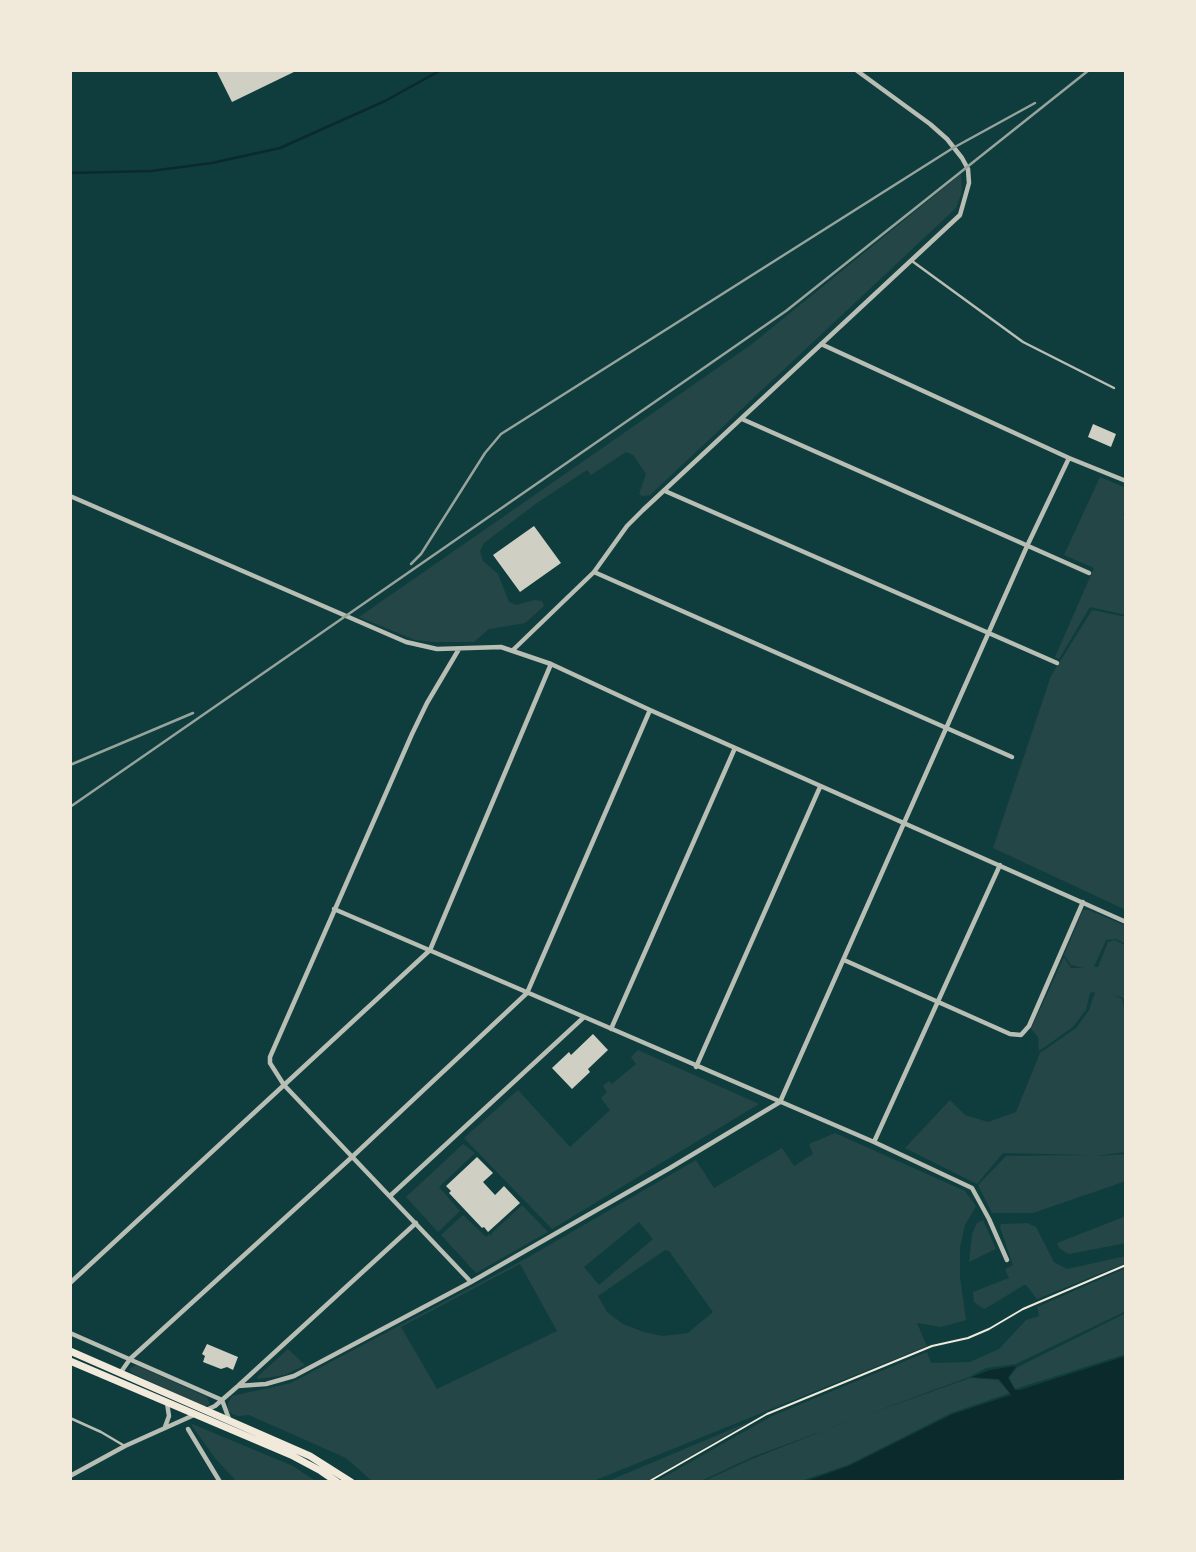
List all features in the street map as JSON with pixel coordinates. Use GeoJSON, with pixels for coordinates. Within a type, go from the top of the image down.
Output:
{"type":"FeatureCollection","features":[{"type":"Feature","properties":{"kind":"main road"},"geometry":{"type":"LineString","coordinates":[[70,1351],[310,1456],[351,1482]]}},
{"type":"Feature","properties":{"kind":"main road"},"geometry":{"type":"LineString","coordinates":[[70,1361],[291,1455],[337,1482]]}},
{"type":"Feature","properties":{"kind":"street"},"geometry":{"type":"LineString","coordinates":[[513,650],[594,572],[627,526],[960,215],[969,183],[968,169],[962,159],[947,139],[930,124],[856,70]]}},
{"type":"Feature","properties":{"kind":"street"},"geometry":{"type":"LineString","coordinates":[[821,344],[1069,458],[1126,481]]}},
{"type":"Feature","properties":{"kind":"street"},"geometry":{"type":"LineString","coordinates":[[742,419],[1089,573]]}},
{"type":"Feature","properties":{"kind":"street"},"geometry":{"type":"LineString","coordinates":[[238,1386],[266,1384],[294,1376],[471,1282],[780,1102],[1028,544],[1069,458]]}},
{"type":"Feature","properties":{"kind":"street"},"geometry":{"type":"LineString","coordinates":[[665,491],[1057,663]]}},
{"type":"Feature","properties":{"kind":"street"},"geometry":{"type":"LineString","coordinates":[[70,496],[406,642],[422,647],[459,649],[500,647],[551,664],[1126,922]]}},
{"type":"Feature","properties":{"kind":"street"},"geometry":{"type":"LineString","coordinates":[[594,572],[1013,757]]}},
{"type":"Feature","properties":{"kind":"street"},"geometry":{"type":"LineString","coordinates":[[459,649],[412,734],[270,1057],[272,1070],[284,1085],[471,1282]]}},
{"type":"Feature","properties":{"kind":"street"},"geometry":{"type":"LineString","coordinates":[[70,1283],[430,950],[551,664]]}},
{"type":"Feature","properties":{"kind":"street"},"geometry":{"type":"LineString","coordinates":[[121,1372],[130,1359],[527,993],[650,710]]}},
{"type":"Feature","properties":{"kind":"street"},"geometry":{"type":"LineString","coordinates":[[611,1029],[735,748]]}},
{"type":"Feature","properties":{"kind":"street"},"geometry":{"type":"LineString","coordinates":[[696,1067],[820,787]]}},
{"type":"Feature","properties":{"kind":"street"},"geometry":{"type":"LineString","coordinates":[[874,1142],[1000,865]]}},
{"type":"Feature","properties":{"kind":"street"},"geometry":{"type":"LineString","coordinates":[[844,960],[1010,1034],[1021,1035],[1028,1027],[1083,902]]}},
{"type":"Feature","properties":{"kind":"street"},"geometry":{"type":"LineString","coordinates":[[334,909],[874,1142],[972,1188],[1007,1260]]}},
{"type":"Feature","properties":{"kind":"street"},"geometry":{"type":"LineString","coordinates":[[390,1196],[583,1018]]}},
{"type":"Feature","properties":{"kind":"street"},"geometry":{"type":"LineString","coordinates":[[206,1410],[238,1386],[416,1223]]}},
{"type":"Feature","properties":{"kind":"street"},"geometry":{"type":"LineString","coordinates":[[70,1333],[222,1400],[230,1421]]}},
{"type":"Feature","properties":{"kind":"street"},"geometry":{"type":"LineString","coordinates":[[164,1428],[169,1416],[167,1403]]}},
{"type":"Feature","properties":{"kind":"street"},"geometry":{"type":"LineString","coordinates":[[70,1476],[125,1446],[194,1415]]}},
{"type":"Feature","properties":{"kind":"street"},"geometry":{"type":"LineString","coordinates":[[188,1429],[220,1482]]}},
{"type":"Feature","properties":{"kind":"lane"},"geometry":{"type":"LineString","coordinates":[[912,261],[1023,342],[1114,388]]}},
{"type":"Feature","properties":{"kind":"lane"},"geometry":{"type":"LineString","coordinates":[[70,1418],[125,1446]]}},
{"type":"Feature","properties":{"kind":"path"},"geometry":{"type":"LineString","coordinates":[[648,1482],[767,1414],[932,1346],[968,1338],[1023,1309],[1126,1265]]}},
{"type":"Feature","properties":{"kind":"shaded area"},"geometry":{"type":"Polygon","coordinates":[[[961,174],[962,192],[956,208],[650,495],[639,494],[646,474],[633,455],[626,452],[591,475],[587,470],[484,543],[480,551],[483,561],[498,574],[509,602],[516,605],[534,600],[542,601],[544,606],[525,623],[489,629],[474,642],[434,642],[415,640],[359,617],[752,344],[961,174]]]}},
{"type":"Feature","properties":{"kind":"shaded area"},"geometry":{"type":"Polygon","coordinates":[[[1100,477],[1126,488],[1126,508],[1123,515],[1126,518],[1126,615],[1090,607],[1059,659],[1055,657],[1094,568],[1064,555],[1100,477]]]}},
{"type":"Feature","properties":{"kind":"shaded area"},"geometry":{"type":"Polygon","coordinates":[[[1092,610],[1126,617],[1126,910],[993,848],[1051,676],[1092,610]]]}},
{"type":"Feature","properties":{"kind":"shaded area"},"geometry":{"type":"Polygon","coordinates":[[[1083,910],[1126,926],[1126,944],[1116,939],[1106,940],[1094,967],[1098,967],[1108,942],[1115,940],[1126,946],[1126,1004],[1123,998],[1111,994],[1122,999],[1126,1016],[1126,1152],[1095,1156],[1126,1154],[1126,1181],[1033,1213],[992,1213],[978,1185],[1006,1156],[1089,1155],[1003,1153],[977,1184],[905,1148],[950,1100],[965,1115],[988,1122],[1016,1112],[1040,1053],[1076,1028],[1089,1010],[1095,992],[1090,993],[1086,1010],[1073,1027],[1039,1051],[1038,1037],[1031,1029],[1064,957],[1071,968],[1083,968],[1071,965],[1064,955],[1083,910]]]}},
{"type":"Feature","properties":{"kind":"shaded area"},"geometry":{"type":"Polygon","coordinates":[[[638,1050],[759,1104],[552,1229],[464,1138],[518,1090],[570,1147],[610,1110],[601,1098],[607,1092],[603,1086],[609,1081],[612,1084],[636,1064],[631,1057],[638,1050]]]}},
{"type":"Feature","properties":{"kind":"shaded area"},"geometry":{"type":"Polygon","coordinates":[[[835,1133],[965,1191],[976,1206],[965,1225],[960,1247],[960,1277],[966,1320],[941,1327],[917,1323],[927,1346],[591,1482],[373,1482],[346,1458],[249,1415],[238,1416],[228,1410],[232,1396],[291,1383],[525,1259],[696,1160],[714,1188],[782,1148],[794,1166],[813,1154],[809,1144],[835,1133]],[[639,1222],[584,1267],[599,1285],[653,1239],[639,1222]],[[665,1250],[598,1296],[607,1312],[623,1324],[662,1336],[688,1333],[713,1312],[669,1251],[665,1250]],[[520,1264],[401,1327],[437,1389],[557,1331],[520,1264]]]}},
{"type":"Feature","properties":{"kind":"shaded area"},"geometry":{"type":"Polygon","coordinates":[[[463,1144],[475,1153],[439,1187],[460,1211],[438,1232],[406,1197],[463,1144]]]}},
{"type":"Feature","properties":{"kind":"shaded area"},"geometry":{"type":"Polygon","coordinates":[[[522,1205],[548,1232],[476,1273],[441,1235],[463,1215],[486,1237],[490,1234],[492,1236],[522,1205]]]}},
{"type":"Feature","properties":{"kind":"shaded area"},"geometry":{"type":"Polygon","coordinates":[[[1126,1216],[1126,1243],[1069,1254],[1060,1249],[1057,1243],[1126,1216]]]}},
{"type":"Feature","properties":{"kind":"shaded area"},"geometry":{"type":"Polygon","coordinates":[[[983,1220],[996,1249],[969,1262],[972,1234],[977,1223],[983,1220]]]}},
{"type":"Feature","properties":{"kind":"shaded area"},"geometry":{"type":"Polygon","coordinates":[[[1027,1223],[1036,1227],[1054,1262],[1067,1269],[1126,1256],[1126,1263],[1037,1299],[1024,1285],[985,1309],[979,1306],[974,1302],[973,1292],[1009,1278],[1005,1269],[1013,1265],[1001,1224],[1027,1223]]]}},
{"type":"Feature","properties":{"kind":"shaded area"},"geometry":{"type":"Polygon","coordinates":[[[1126,1268],[1126,1311],[1016,1364],[986,1368],[969,1377],[752,1457],[699,1482],[655,1482],[772,1416],[927,1352],[931,1363],[970,1362],[999,1349],[1026,1320],[1039,1316],[1037,1307],[1126,1268]]]}},
{"type":"Feature","properties":{"kind":"shaded area"},"geometry":{"type":"Polygon","coordinates":[[[1126,1313],[1126,1354],[1015,1389],[1009,1377],[1018,1367],[1126,1313]]]}},
{"type":"Feature","properties":{"kind":"shaded area"},"geometry":{"type":"Polygon","coordinates":[[[288,1349],[305,1365],[285,1375],[258,1379],[257,1377],[288,1349]]]}},
{"type":"Feature","properties":{"kind":"shaded area"},"geometry":{"type":"Polygon","coordinates":[[[1126,1356],[1126,1478],[1106,1482],[804,1482],[849,1466],[953,1414],[1011,1395],[999,1379],[972,1377],[990,1370],[1016,1366],[1008,1378],[1015,1390],[1020,1390],[1126,1356]]]}},
{"type":"Feature","properties":{"kind":"shaded area"},"geometry":{"type":"Polygon","coordinates":[[[136,1365],[207,1397],[210,1404],[204,1407],[132,1373],[129,1369],[136,1365]]]}},
{"type":"Feature","properties":{"kind":"shaded area"},"geometry":{"type":"Polygon","coordinates":[[[970,1378],[998,1380],[1010,1393],[951,1413],[848,1465],[798,1482],[702,1482],[838,1425],[970,1378]]]}},
{"type":"Feature","properties":{"kind":"shaded area"},"geometry":{"type":"Polygon","coordinates":[[[751,1421],[645,1482],[606,1482],[751,1421]]]}},
{"type":"Feature","properties":{"kind":"shaded area"},"geometry":{"type":"Polygon","coordinates":[[[190,1423],[293,1466],[317,1482],[237,1482],[215,1458],[190,1423]]]}},
{"type":"Feature","properties":{"kind":"building"},"geometry":{"type":"Polygon","coordinates":[[[216,70],[298,70],[232,102],[216,70]]]}},
{"type":"Feature","properties":{"kind":"building"},"geometry":{"type":"Polygon","coordinates":[[[1093,424],[1116,434],[1111,447],[1088,437],[1093,424]]]}},
{"type":"Feature","properties":{"kind":"building"},"geometry":{"type":"Polygon","coordinates":[[[534,526],[561,563],[520,592],[493,555],[534,526]]]}},
{"type":"Feature","properties":{"kind":"building"},"geometry":{"type":"Polygon","coordinates":[[[593,1034],[608,1050],[572,1089],[552,1068],[569,1052],[571,1055],[593,1034]]]}},
{"type":"Feature","properties":{"kind":"building"},"geometry":{"type":"Polygon","coordinates":[[[477,1157],[493,1173],[483,1182],[495,1195],[504,1186],[520,1203],[488,1232],[449,1193],[451,1191],[446,1186],[477,1157]]]}},
{"type":"Feature","properties":{"kind":"building"},"geometry":{"type":"Polygon","coordinates":[[[207,1344],[238,1357],[233,1370],[227,1367],[221,1369],[203,1362],[205,1356],[202,1354],[207,1344]]]}},
{"type":"Feature","properties":{"kind":"waterway"},"geometry":{"type":"LineString","coordinates":[[70,173],[151,171],[212,163],[280,148],[385,101],[441,70]]}},
{"type":"Feature","properties":{"kind":"railway"},"geometry":{"type":"LineString","coordinates":[[70,807],[786,311],[1089,70]]}},
{"type":"Feature","properties":{"kind":"railway"},"geometry":{"type":"LineString","coordinates":[[411,564],[421,554],[485,453],[501,434],[953,148],[1035,103]]}},
{"type":"Feature","properties":{"kind":"railway"},"geometry":{"type":"LineString","coordinates":[[70,765],[193,713]]}}]}
